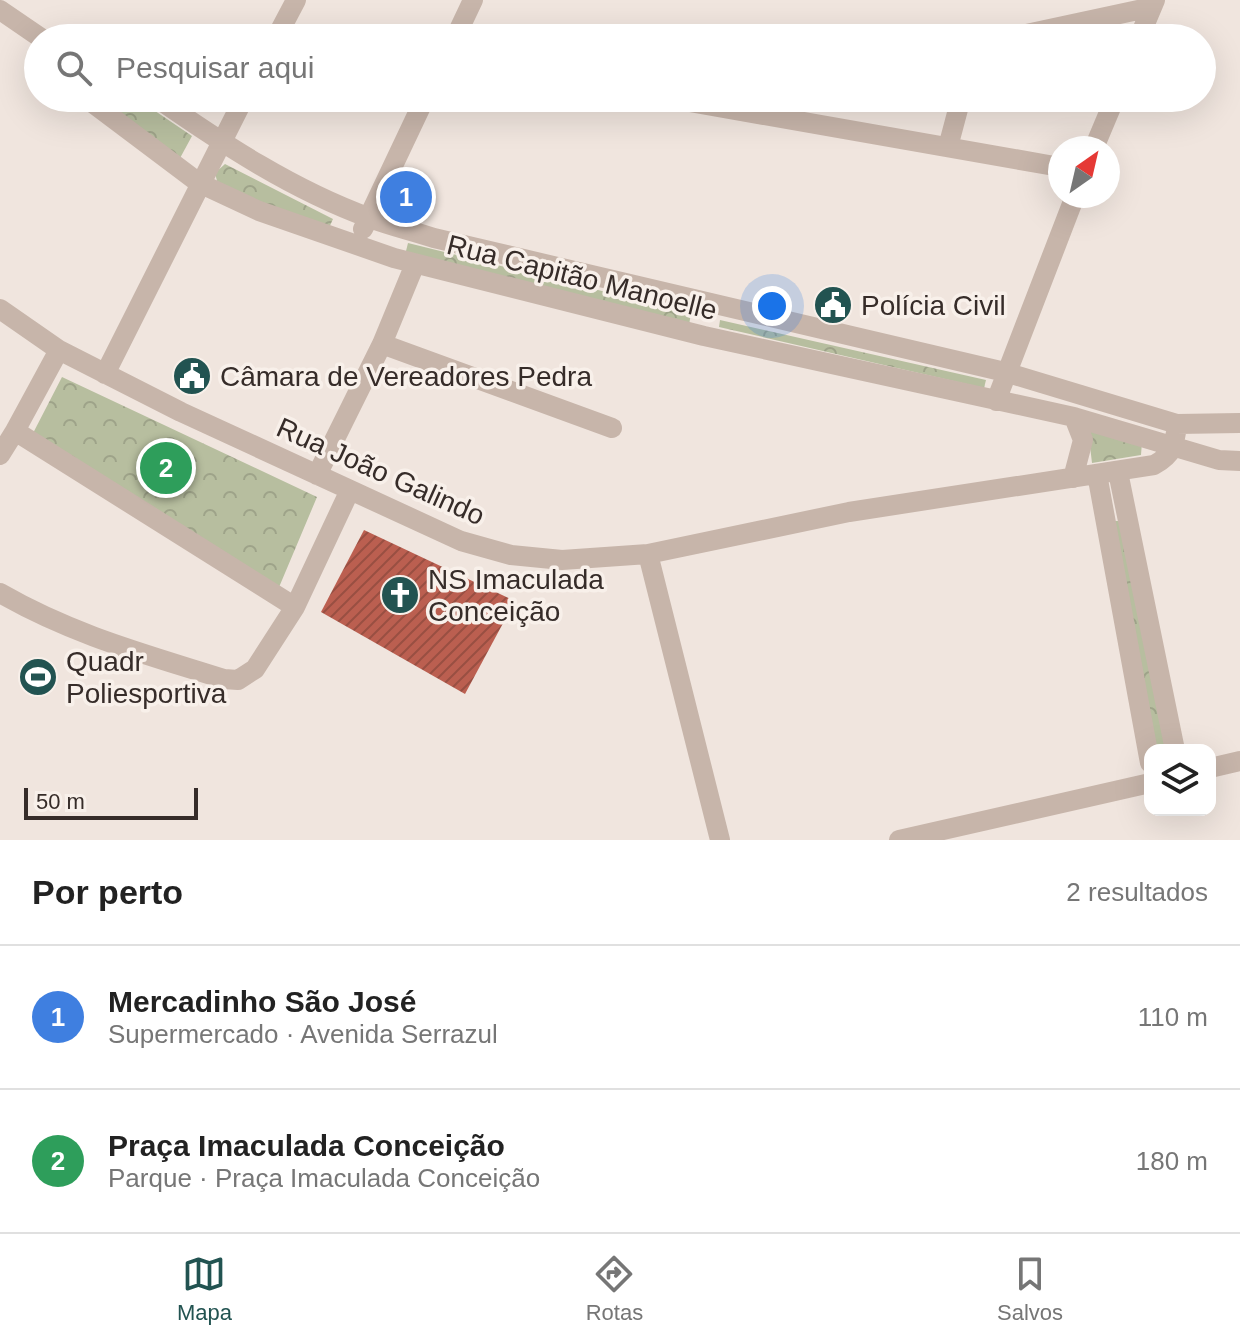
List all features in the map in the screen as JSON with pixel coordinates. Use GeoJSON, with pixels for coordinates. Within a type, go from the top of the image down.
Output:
{"type":"FeatureCollection","features":[{"type":"Feature","properties":{"kind":"street"},"geometry":{"type":"LineString","coordinates":[[283,24],[296,0]]}},
{"type":"Feature","properties":{"kind":"street"},"geometry":{"type":"LineString","coordinates":[[462,24],[473,0]]}},
{"type":"Feature","properties":{"kind":"street"},"geometry":{"type":"LineString","coordinates":[[1068,24],[1153,4]]}},
{"type":"Feature","properties":{"kind":"street"},"geometry":{"type":"LineString","coordinates":[[1145,24],[1153,4]]}},
{"type":"Feature","properties":{"kind":"street"},"geometry":{"type":"LineString","coordinates":[[1,13],[24,27]]}},
{"type":"Feature","properties":{"kind":"street","name":"Rua Capitão Manoelle"},"geometry":{"type":"LineString","coordinates":[[105,112],[199,183],[259,211],[415,264],[704,336],[1074,417],[1219,460],[1240,461]]}},
{"type":"Feature","properties":{"kind":"street","name":"Rua Capitão Manoelle"},"geometry":{"type":"LineString","coordinates":[[177,112],[221,142],[299,186],[368,218],[434,238],[1005,372],[1177,424],[1240,423]]}},
{"type":"Feature","properties":{"kind":"street"},"geometry":{"type":"LineString","coordinates":[[105,374],[237,112]]}},
{"type":"Feature","properties":{"kind":"street"},"geometry":{"type":"LineString","coordinates":[[357,244],[418,112]]}},
{"type":"Feature","properties":{"kind":"street"},"geometry":{"type":"LineString","coordinates":[[747,112],[1048,165]]}},
{"type":"Feature","properties":{"kind":"street"},"geometry":{"type":"LineString","coordinates":[[948,147],[957,112]]}},
{"type":"Feature","properties":{"kind":"street"},"geometry":{"type":"LineString","coordinates":[[1099,136],[1109,112]]}},
{"type":"Feature","properties":{"kind":"street"},"geometry":{"type":"LineString","coordinates":[[996,401],[1070,208]]}},
{"type":"Feature","properties":{"kind":"street"},"geometry":{"type":"LineString","coordinates":[[317,475],[382,344],[415,264]]}},
{"type":"Feature","properties":{"kind":"street"},"geometry":{"type":"LineString","coordinates":[[704,336],[710,303]]}},
{"type":"Feature","properties":{"kind":"street","name":"Rua João Galindo"},"geometry":{"type":"LineString","coordinates":[[0,309],[59,350],[105,374],[461,541],[511,555],[562,560],[648,554],[849,512],[1154,465],[1175,447]]}},
{"type":"Feature","properties":{"kind":"street"},"geometry":{"type":"LineString","coordinates":[[382,344],[612,428]]}},
{"type":"Feature","properties":{"kind":"street"},"geometry":{"type":"LineString","coordinates":[[0,455],[59,350]]}},
{"type":"Feature","properties":{"kind":"street"},"geometry":{"type":"LineString","coordinates":[[1064,479],[1083,440],[1074,417]]}},
{"type":"Feature","properties":{"kind":"street"},"geometry":{"type":"LineString","coordinates":[[1175,447],[1177,424]]}},
{"type":"Feature","properties":{"kind":"street"},"geometry":{"type":"LineString","coordinates":[[15,431],[295,607]]}},
{"type":"Feature","properties":{"kind":"street"},"geometry":{"type":"LineString","coordinates":[[1118,472],[1174,744]]}},
{"type":"Feature","properties":{"kind":"street"},"geometry":{"type":"LineString","coordinates":[[1097,474],[1147,744]]}},
{"type":"Feature","properties":{"kind":"street"},"geometry":{"type":"LineString","coordinates":[[0,593],[89,637],[224,679],[238,680],[255,669],[295,607],[350,490]]}},
{"type":"Feature","properties":{"kind":"street"},"geometry":{"type":"LineString","coordinates":[[648,554],[720,840]]}},
{"type":"Feature","properties":{"kind":"street"},"geometry":{"type":"LineString","coordinates":[[1216,767],[1240,761]]}},
{"type":"Feature","properties":{"kind":"street"},"geometry":{"type":"LineString","coordinates":[[899,840],[1144,784]]}},
{"type":"Feature","properties":{"kind":"green space"},"geometry":{"type":"Polygon","coordinates":[[[118,112],[157,112],[192,136],[179,160],[118,112]]]}},
{"type":"Feature","properties":{"kind":"green space"},"geometry":{"type":"Polygon","coordinates":[[[225,164],[333,219],[328,230],[219,189],[215,173],[225,164]]]}},
{"type":"Feature","properties":{"kind":"green space"},"geometry":{"type":"Polygon","coordinates":[[[408,243],[691,313],[689,325],[405,255],[408,243]]]}},
{"type":"Feature","properties":{"kind":"green space"},"geometry":{"type":"Polygon","coordinates":[[[720,320],[986,380],[984,388],[719,327],[720,320]]]}},
{"type":"Feature","properties":{"kind":"green space"},"geometry":{"type":"Polygon","coordinates":[[[62,377],[317,497],[277,592],[30,439],[62,377]]]}},
{"type":"Feature","properties":{"kind":"green space"},"geometry":{"type":"Polygon","coordinates":[[[1088,429],[1142,442],[1141,455],[1092,463],[1088,429]]]}},
{"type":"Feature","properties":{"kind":"green space"},"geometry":{"type":"Polygon","coordinates":[[[1108,521],[1119,521],[1167,744],[1149,744],[1108,521]]]}},
{"type":"Feature","properties":{"kind":"building"},"geometry":{"type":"Polygon","coordinates":[[[364,530],[515,601],[465,694],[321,612],[364,530]]]}},
{"type":"Feature","properties":{"kind":"place","name":"Mercadinho São José"},"geometry":{"type":"Point","coordinates":[406,197]}},
{"type":"Feature","properties":{"kind":"place","name":"Polícia Civil"},"geometry":{"type":"Point","coordinates":[833,305]}},
{"type":"Feature","properties":{"kind":"place","name":"Câmara de Vereadores Pedra"},"geometry":{"type":"Point","coordinates":[192,376]}},
{"type":"Feature","properties":{"kind":"place","name":"Praça Imaculada Conceição"},"geometry":{"type":"Point","coordinates":[166,468]}},
{"type":"Feature","properties":{"kind":"place","name":"NS Imaculada Conceição"},"geometry":{"type":"Point","coordinates":[400,595]}},
{"type":"Feature","properties":{"kind":"place","name":"Quadr Poliesportiva"},"geometry":{"type":"Point","coordinates":[38,677]}}]}
